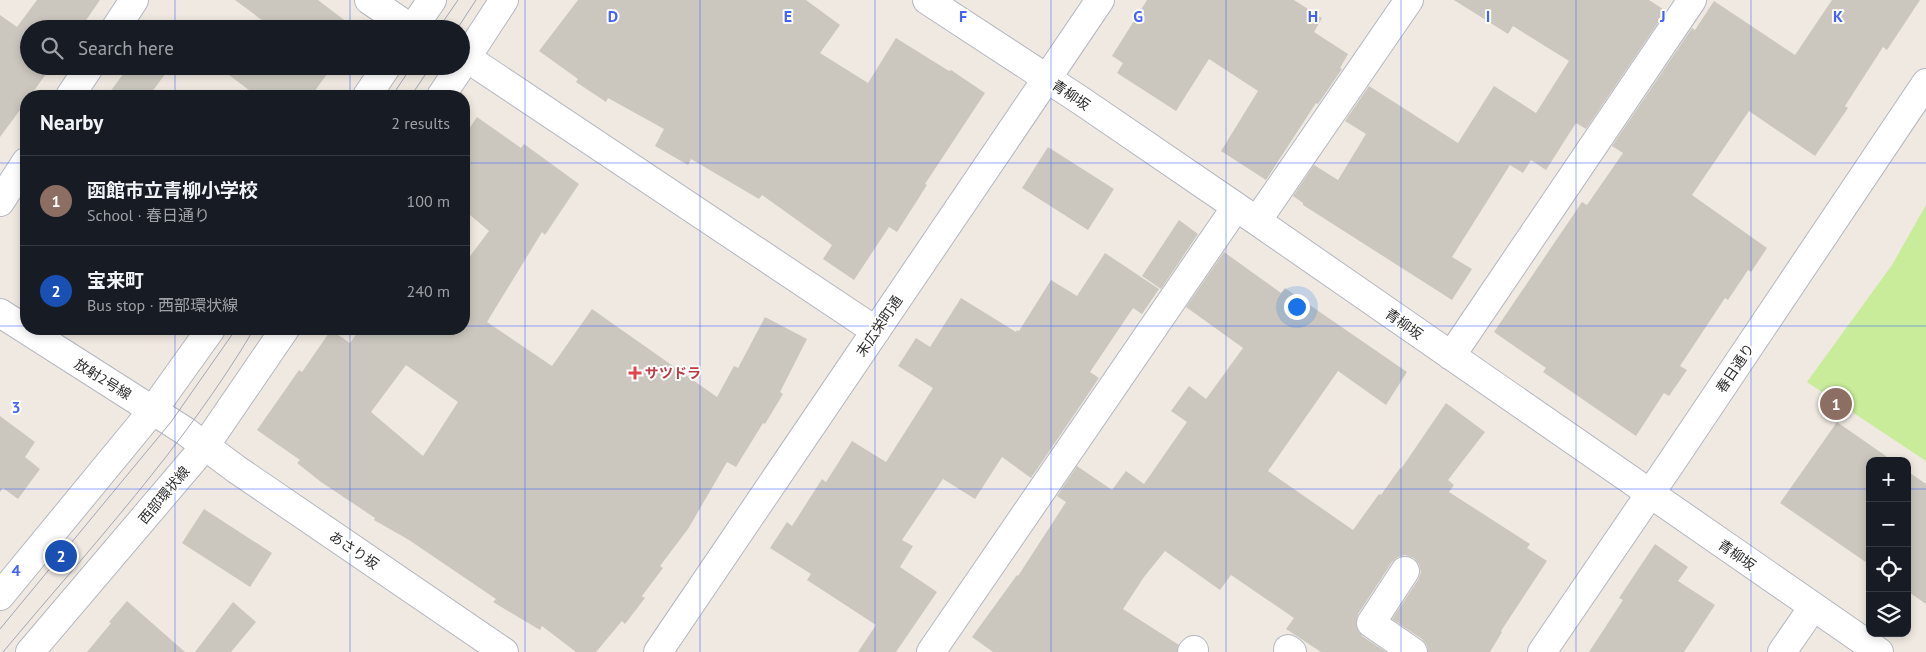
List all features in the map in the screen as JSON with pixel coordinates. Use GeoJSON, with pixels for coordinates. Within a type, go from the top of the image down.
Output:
{"type":"FeatureCollection","features":[{"type":"Feature","properties":{"kind":"street"},"geometry":{"type":"LineString","coordinates":[[121,20],[134,0]]}},
{"type":"Feature","properties":{"kind":"street"},"geometry":{"type":"LineString","coordinates":[[369,0],[399,20]]}},
{"type":"Feature","properties":{"kind":"street"},"geometry":{"type":"LineString","coordinates":[[418,20],[432,0]]}},
{"type":"Feature","properties":{"kind":"street"},"geometry":{"type":"LineString","coordinates":[[470,51],[504,0]]}},
{"type":"Feature","properties":{"kind":"street","name":"青柳坂"},"geometry":{"type":"LineString","coordinates":[[927,0],[1247,214],[1879,652]]}},
{"type":"Feature","properties":{"kind":"street","name":"末広栄町通"},"geometry":{"type":"LineString","coordinates":[[658,652],[1100,0]]}},
{"type":"Feature","properties":{"kind":"street"},"geometry":{"type":"LineString","coordinates":[[931,652],[1247,214],[1409,0]]}},
{"type":"Feature","properties":{"kind":"street"},"geometry":{"type":"LineString","coordinates":[[1451,356],[1692,0]]}},
{"type":"Feature","properties":{"kind":"street"},"geometry":{"type":"LineString","coordinates":[[470,66],[876,331]]}},
{"type":"Feature","properties":{"kind":"street"},"geometry":{"type":"LineString","coordinates":[[74,90],[84,75]]}},
{"type":"Feature","properties":{"kind":"street"},"geometry":{"type":"LineString","coordinates":[[371,90],[381,75]]}},
{"type":"Feature","properties":{"kind":"street"},"geometry":{"type":"LineString","coordinates":[[445,90],[454,75]]}},
{"type":"Feature","properties":{"kind":"street","name":"春日通り"},"geometry":{"type":"LineString","coordinates":[[1542,652],[1926,84]]}},
{"type":"Feature","properties":{"kind":"street"},"geometry":{"type":"LineString","coordinates":[[0,202],[20,171]]}},
{"type":"Feature","properties":{"kind":"street","name":"放射2号線"},"geometry":{"type":"LineString","coordinates":[[0,313],[20,326]]}},
{"type":"Feature","properties":{"kind":"street","name":"放射2号線"},"geometry":{"type":"LineString","coordinates":[[35,335],[153,410],[205,446]]}},
{"type":"Feature","properties":{"kind":"street"},"geometry":{"type":"LineString","coordinates":[[0,596],[153,410],[207,335]]}},
{"type":"Feature","properties":{"kind":"street","name":"西部環状線"},"geometry":{"type":"LineString","coordinates":[[30,652],[205,446],[281,335]]}},
{"type":"Feature","properties":{"kind":"street","name":"あさり坂"},"geometry":{"type":"LineString","coordinates":[[205,446],[504,652]]}},
{"type":"Feature","properties":{"kind":"street"},"geometry":{"type":"LineString","coordinates":[[1405,571],[1371,623],[1413,652]]}},
{"type":"Feature","properties":{"kind":"street"},"geometry":{"type":"LineString","coordinates":[[1782,652],[1812,607]]}},
{"type":"Feature","properties":{"kind":"green space"},"geometry":{"type":"Polygon","coordinates":[[[1926,205],[1926,461],[1807,382],[1892,265],[1926,205]]]}},
{"type":"Feature","properties":{"kind":"building"},"geometry":{"type":"Polygon","coordinates":[[[37,0],[100,0],[86,20],[22,20],[37,0]]]}},
{"type":"Feature","properties":{"kind":"building"},"geometry":{"type":"Polygon","coordinates":[[[235,0],[318,0],[344,20],[262,20],[235,0]]]}},
{"type":"Feature","properties":{"kind":"building"},"geometry":{"type":"Polygon","coordinates":[[[578,0],[806,0],[840,25],[820,53],[868,83],[896,38],[949,71],[951,70],[985,93],[925,184],[927,185],[897,232],[889,227],[854,280],[823,259],[832,245],[762,195],[759,199],[691,159],[688,165],[655,146],[664,129],[608,98],[606,102],[576,82],[578,79],[539,51],[578,0]]]}},
{"type":"Feature","properties":{"kind":"building"},"geometry":{"type":"Polygon","coordinates":[[[1147,0],[1294,0],[1322,18],[1314,32],[1348,54],[1340,68],[1342,69],[1318,104],[1316,103],[1266,180],[1221,151],[1258,91],[1209,59],[1176,111],[1117,73],[1123,63],[1112,56],[1147,0]]]}},
{"type":"Feature","properties":{"kind":"building"},"geometry":{"type":"Polygon","coordinates":[[[1454,0],[1649,0],[1666,11],[1586,129],[1576,123],[1546,170],[1531,160],[1523,173],[1510,165],[1452,257],[1472,269],[1452,300],[1303,205],[1293,196],[1314,165],[1338,180],[1366,134],[1345,121],[1369,86],[1458,143],[1494,86],[1536,113],[1569,61],[1513,26],[1508,34],[1454,0]]]}},
{"type":"Feature","properties":{"kind":"building"},"geometry":{"type":"Polygon","coordinates":[[[1832,0],[1920,0],[1887,50],[1883,47],[1845,106],[1848,108],[1815,156],[1749,111],[1692,195],[1767,248],[1751,272],[1748,270],[1728,300],[1725,298],[1680,366],[1687,370],[1669,396],[1664,393],[1636,436],[1543,372],[1546,368],[1494,332],[1582,202],[1587,205],[1623,153],[1612,146],[1692,28],[1695,30],[1714,1],[1795,55],[1832,0]]]}},
{"type":"Feature","properties":{"kind":"building"},"geometry":{"type":"Polygon","coordinates":[[[0,15],[17,27],[20,23],[20,75],[45,75],[34,90],[20,90],[20,110],[0,137],[0,15]]]}},
{"type":"Feature","properties":{"kind":"building"},"geometry":{"type":"Polygon","coordinates":[[[122,75],[164,75],[153,90],[111,90],[122,75]]]}},
{"type":"Feature","properties":{"kind":"building"},"geometry":{"type":"Polygon","coordinates":[[[229,75],[326,75],[315,90],[249,90],[229,75]]]}},
{"type":"Feature","properties":{"kind":"building"},"geometry":{"type":"Polygon","coordinates":[[[477,117],[521,148],[524,144],[579,184],[545,235],[542,232],[487,322],[552,366],[592,309],[717,397],[734,366],[738,368],[765,317],[807,339],[780,392],[783,394],[765,424],[763,423],[736,467],[727,462],[688,529],[660,566],[663,568],[642,596],[645,598],[625,624],[622,621],[596,652],[576,652],[542,626],[540,630],[493,602],[496,599],[409,540],[374,520],[375,518],[321,482],[297,463],[300,460],[257,430],[299,370],[302,372],[328,335],[338,335],[350,343],[356,335],[470,335],[470,256],[489,231],[470,215],[470,127],[477,117]],[[406,365],[371,412],[423,456],[458,402],[406,365]]]}},
{"type":"Feature","properties":{"kind":"building"},"geometry":{"type":"Polygon","coordinates":[[[1048,147],[1114,189],[1088,230],[1022,188],[1048,147]]]}},
{"type":"Feature","properties":{"kind":"building"},"geometry":{"type":"Polygon","coordinates":[[[1179,220],[1198,234],[1161,289],[1142,276],[1179,220]]]}},
{"type":"Feature","properties":{"kind":"building"},"geometry":{"type":"Polygon","coordinates":[[[1224,252],[1281,293],[1285,288],[1407,372],[1386,405],[1338,371],[1268,471],[1353,530],[1379,494],[1381,495],[1401,469],[1446,403],[1485,432],[1448,480],[1454,485],[1449,492],[1530,544],[1527,548],[1547,561],[1501,631],[1490,652],[1428,652],[1427,645],[1422,639],[1392,619],[1418,580],[1421,572],[1419,564],[1414,558],[1405,555],[1398,557],[1392,562],[1358,614],[1356,622],[1357,629],[1362,636],[1386,652],[1321,652],[1286,629],[1294,618],[1231,575],[1220,590],[1165,551],[1144,577],[1123,609],[1179,645],[1177,652],[993,652],[972,637],[1018,576],[1066,502],[1057,496],[1077,466],[1112,490],[1126,471],[1144,484],[1187,422],[1171,411],[1189,386],[1206,399],[1243,348],[1186,307],[1224,252]]]}},
{"type":"Feature","properties":{"kind":"building"},"geometry":{"type":"Polygon","coordinates":[[[1105,253],[1159,289],[1142,314],[1133,308],[1090,372],[1099,378],[1031,478],[1002,457],[975,499],[943,479],[902,540],[913,546],[900,567],[937,592],[896,652],[858,652],[876,625],[807,580],[811,574],[770,548],[787,522],[792,526],[822,479],[826,482],[852,441],[886,462],[933,388],[898,366],[916,338],[930,347],[961,298],[1016,332],[1017,330],[1019,331],[1051,280],[1077,296],[1105,253]]]}},
{"type":"Feature","properties":{"kind":"building"},"geometry":{"type":"Polygon","coordinates":[[[0,416],[35,442],[25,457],[40,469],[18,499],[3,488],[0,492],[0,416]]]}},
{"type":"Feature","properties":{"kind":"building"},"geometry":{"type":"Polygon","coordinates":[[[1837,422],[1887,457],[1866,457],[1866,562],[1780,503],[1837,422]]]}},
{"type":"Feature","properties":{"kind":"building"},"geometry":{"type":"Polygon","coordinates":[[[1911,474],[1926,484],[1926,604],[1911,594],[1911,474]]]}},
{"type":"Feature","properties":{"kind":"building"},"geometry":{"type":"Polygon","coordinates":[[[204,509],[272,553],[250,587],[182,543],[204,509]]]}},
{"type":"Feature","properties":{"kind":"building"},"geometry":{"type":"Polygon","coordinates":[[[1655,544],[1688,567],[1678,581],[1715,605],[1684,652],[1589,652],[1623,600],[1619,598],[1655,544]]]}},
{"type":"Feature","properties":{"kind":"building"},"geometry":{"type":"Polygon","coordinates":[[[127,601],[185,652],[87,652],[127,601]]]}},
{"type":"Feature","properties":{"kind":"building"},"geometry":{"type":"Polygon","coordinates":[[[233,602],[256,622],[231,652],[195,652],[233,602]]]}},
{"type":"Feature","properties":{"kind":"tram line"},"geometry":{"type":"LineString","coordinates":[[444,20],[458,0]]}},
{"type":"Feature","properties":{"kind":"tram line"},"geometry":{"type":"LineString","coordinates":[[463,20],[476,0]]}},
{"type":"Feature","properties":{"kind":"tram line"},"geometry":{"type":"LineString","coordinates":[[396,90],[406,75]]}},
{"type":"Feature","properties":{"kind":"tram line"},"geometry":{"type":"LineString","coordinates":[[415,90],[425,75]]}},
{"type":"Feature","properties":{"kind":"tram line"},"geometry":{"type":"LineString","coordinates":[[0,629],[171,422],[232,335]]}},
{"type":"Feature","properties":{"kind":"tram line"},"geometry":{"type":"LineString","coordinates":[[3,652],[167,455],[198,414],[250,335]]}},
{"type":"Feature","properties":{"kind":"place","name":"サツドラ"},"geometry":{"type":"Point","coordinates":[635,373]}},
{"type":"Feature","properties":{"kind":"place","name":"函館市立青柳小学校"},"geometry":{"type":"Point","coordinates":[1836,404]}},
{"type":"Feature","properties":{"kind":"place","name":"宝来町"},"geometry":{"type":"Point","coordinates":[61,556]}}]}
